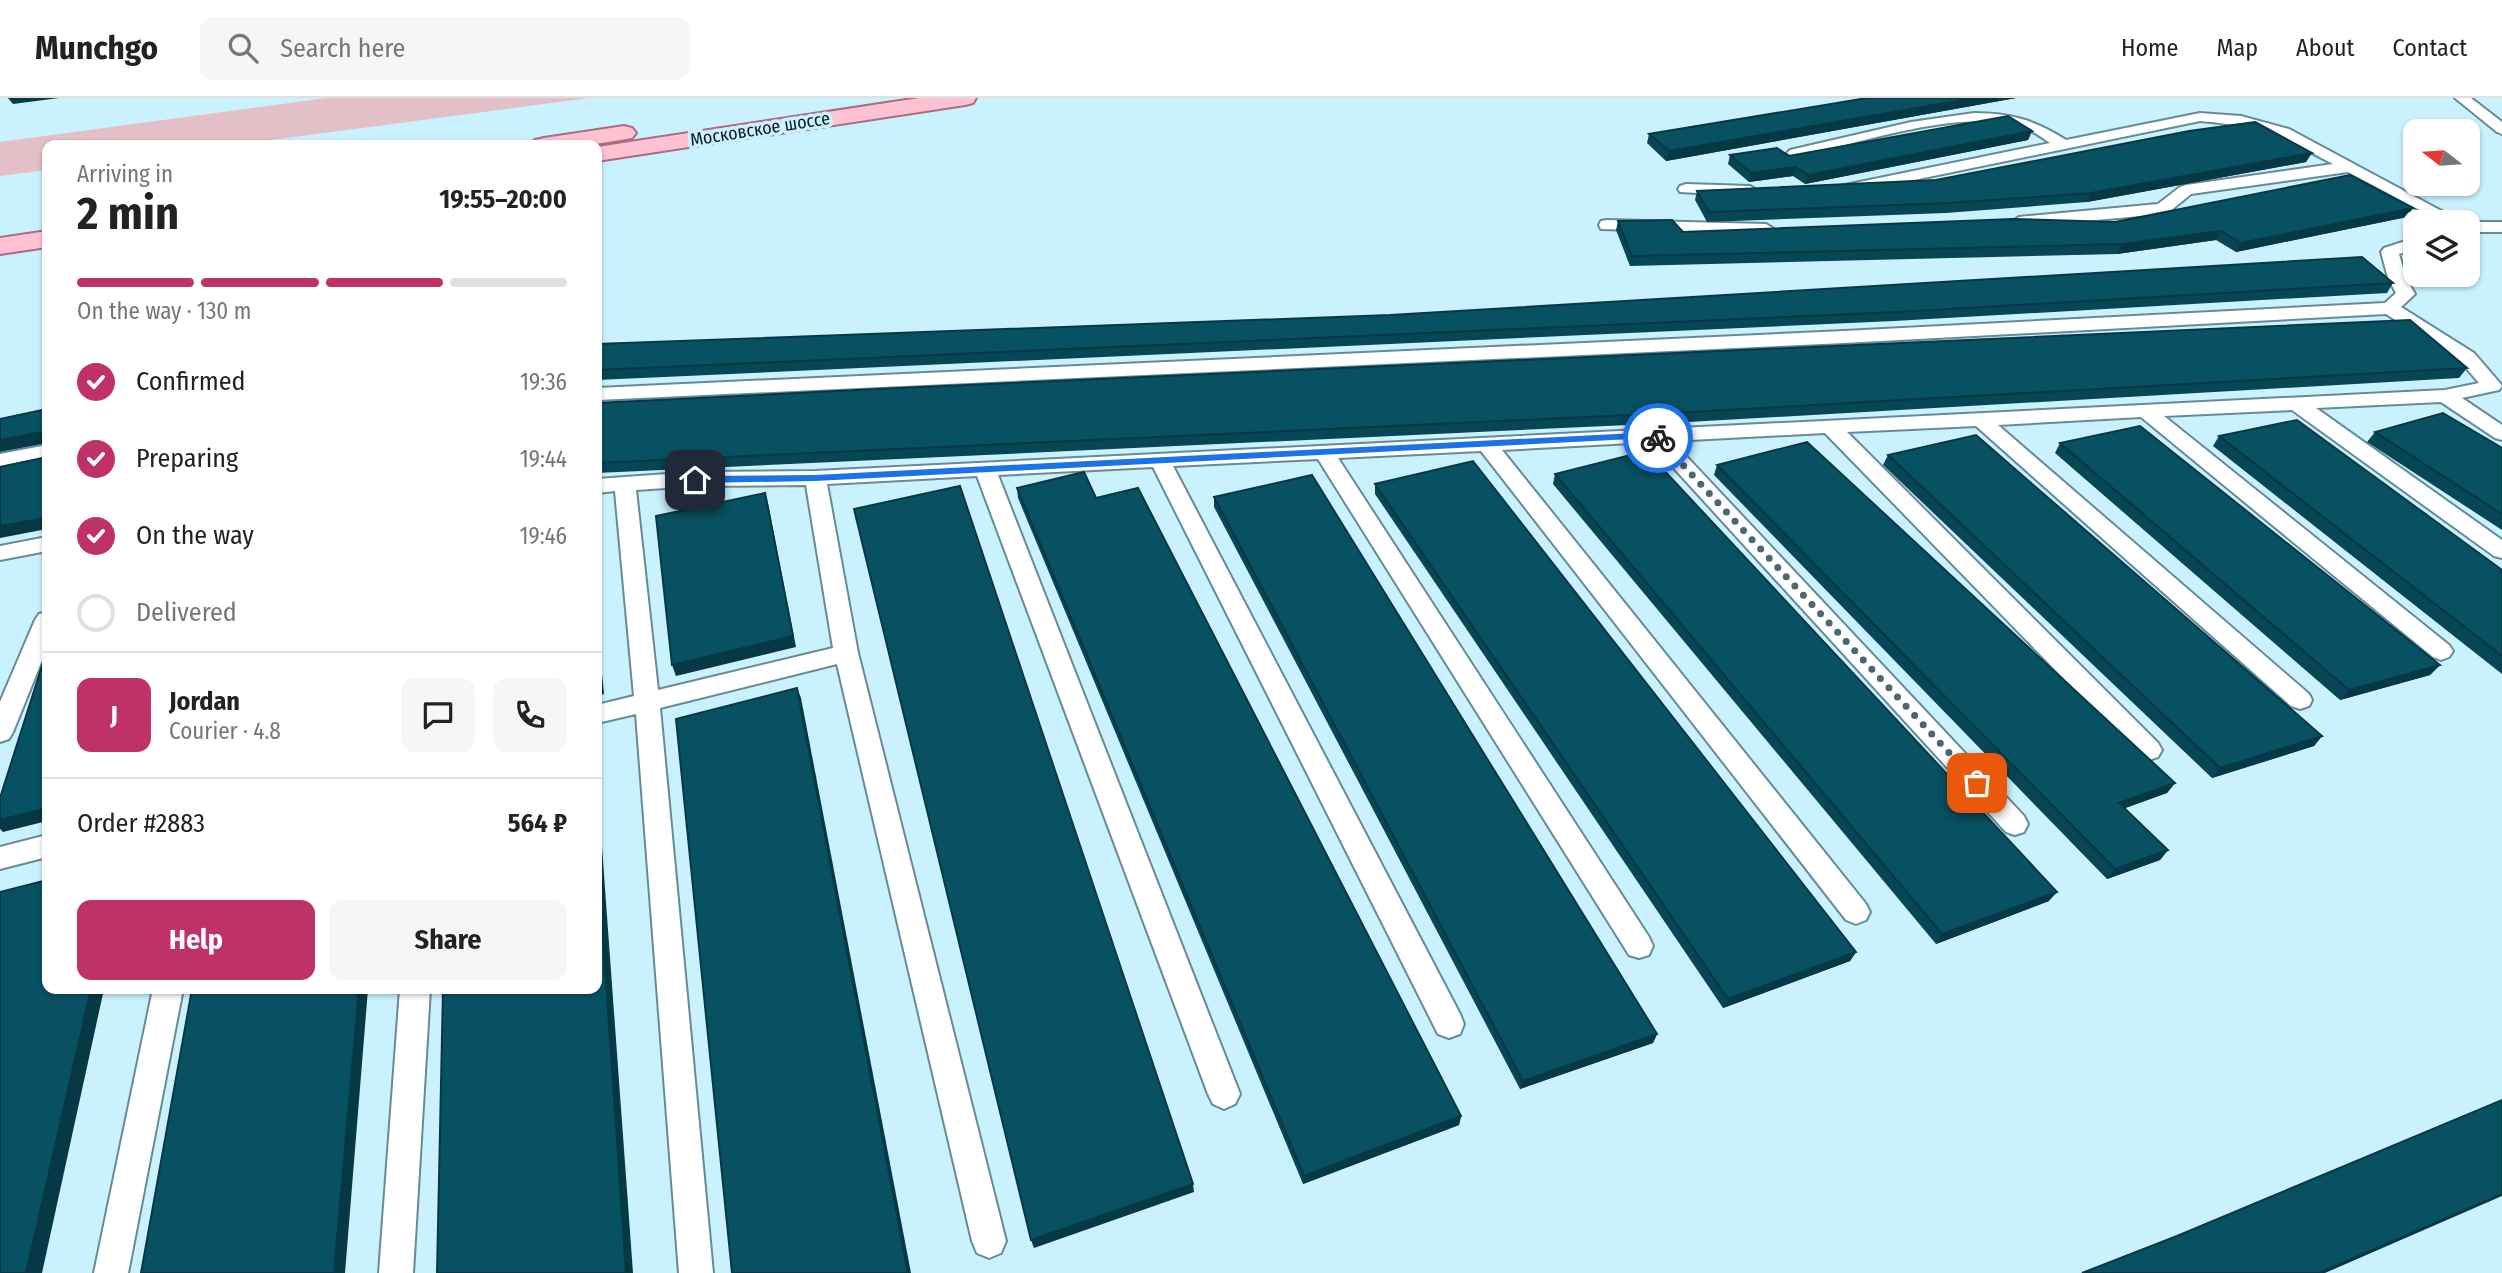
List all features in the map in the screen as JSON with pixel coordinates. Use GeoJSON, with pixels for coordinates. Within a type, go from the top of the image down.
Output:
{"type":"FeatureCollection","features":[{"type":"Feature","properties":{"kind":"main road","name":"Московское шоссе"},"geometry":{"type":"LineString","coordinates":[[577,140],[858,98]]}},
{"type":"Feature","properties":{"kind":"main road","name":"Московское шоссе"},"geometry":{"type":"LineString","coordinates":[[602,154],[965,98]]}},
{"type":"Feature","properties":{"kind":"main road"},"geometry":{"type":"LineString","coordinates":[[0,227],[42,221]]}},
{"type":"Feature","properties":{"kind":"main road"},"geometry":{"type":"LineString","coordinates":[[0,246],[42,240]]}},
{"type":"Feature","properties":{"kind":"lane"},"geometry":{"type":"LineString","coordinates":[[2462,98],[2502,129]]}},
{"type":"Feature","properties":{"kind":"lane"},"geometry":{"type":"LineString","coordinates":[[2473,98],[2502,108]]}},
{"type":"Feature","properties":{"kind":"lane"},"geometry":{"type":"LineString","coordinates":[[1795,153],[1957,118],[2003,117],[2025,122],[2065,146]]}},
{"type":"Feature","properties":{"kind":"lane"},"geometry":{"type":"LineString","coordinates":[[1826,193],[2200,117],[2241,120],[2284,132],[2431,210]]}},
{"type":"Feature","properties":{"kind":"lane"},"geometry":{"type":"LineString","coordinates":[[2007,222],[2048,221],[2163,209],[2186,190],[2349,167]]}},
{"type":"Feature","properties":{"kind":"lane"},"geometry":{"type":"LineString","coordinates":[[1686,189],[1770,191]]}},
{"type":"Feature","properties":{"kind":"lane"},"geometry":{"type":"LineString","coordinates":[[1607,225],[1776,229]]}},
{"type":"Feature","properties":{"kind":"lane"},"geometry":{"type":"LineString","coordinates":[[2480,227],[2502,227]]}},
{"type":"Feature","properties":{"kind":"lane"},"geometry":{"type":"LineString","coordinates":[[2390,308],[2406,293],[2390,252],[2403,247]]}},
{"type":"Feature","properties":{"kind":"lane"},"geometry":{"type":"LineString","coordinates":[[602,394],[1830,337],[2390,308],[2467,357],[2492,386],[2445,396],[985,470],[602,486]]}},
{"type":"Feature","properties":{"kind":"lane"},"geometry":{"type":"LineString","coordinates":[[2445,396],[2502,434]]}},
{"type":"Feature","properties":{"kind":"lane"},"geometry":{"type":"LineString","coordinates":[[2294,402],[2502,551]]}},
{"type":"Feature","properties":{"kind":"lane"},"geometry":{"type":"LineString","coordinates":[[2144,410],[2441,651]]}},
{"type":"Feature","properties":{"kind":"lane"},"geometry":{"type":"LineString","coordinates":[[1980,419],[2300,700]]}},
{"type":"Feature","properties":{"kind":"lane"},"geometry":{"type":"LineString","coordinates":[[1829,426],[2149,750]]}},
{"type":"Feature","properties":{"kind":"lane"},"geometry":{"type":"LineString","coordinates":[[1655,435],[2015,824]]}},
{"type":"Feature","properties":{"kind":"lane"},"geometry":{"type":"LineString","coordinates":[[1486,443],[1856,912]]}},
{"type":"Feature","properties":{"kind":"lane"},"geometry":{"type":"LineString","coordinates":[[0,460],[42,452]]}},
{"type":"Feature","properties":{"kind":"lane"},"geometry":{"type":"LineString","coordinates":[[1324,453],[1639,946]]}},
{"type":"Feature","properties":{"kind":"lane"},"geometry":{"type":"LineString","coordinates":[[1160,461],[1449,1024]]}},
{"type":"Feature","properties":{"kind":"lane"},"geometry":{"type":"LineString","coordinates":[[985,470],[1224,1094]]}},
{"type":"Feature","properties":{"kind":"lane"},"geometry":{"type":"LineString","coordinates":[[815,478],[846,653],[989,1241]]}},
{"type":"Feature","properties":{"kind":"lane"},"geometry":{"type":"LineString","coordinates":[[625,484],[647,702],[696,1273]]}},
{"type":"Feature","properties":{"kind":"lane"},"geometry":{"type":"LineString","coordinates":[[0,553],[42,545]]}},
{"type":"Feature","properties":{"kind":"lane"},"geometry":{"type":"LineString","coordinates":[[0,732],[42,632]]}},
{"type":"Feature","properties":{"kind":"lane"},"geometry":{"type":"LineString","coordinates":[[602,713],[846,653]]}},
{"type":"Feature","properties":{"kind":"lane"},"geometry":{"type":"LineString","coordinates":[[0,858],[42,847]]}},
{"type":"Feature","properties":{"kind":"lane"},"geometry":{"type":"LineString","coordinates":[[111,1273],[167,994]]}},
{"type":"Feature","properties":{"kind":"lane"},"geometry":{"type":"LineString","coordinates":[[396,1273],[415,994]]}},
{"type":"Feature","properties":{"kind":"shaded area"},"geometry":{"type":"Polygon","coordinates":[[[326,98],[589,98],[271,140],[42,140],[42,171],[0,176],[0,142],[326,98]]]}},
{"type":"Feature","properties":{"kind":"building"},"geometry":{"type":"Polygon","coordinates":[[[1867,98],[1974,98],[1669,151],[1649,134],[1867,98]]]}},
{"type":"Feature","properties":{"kind":"building"},"geometry":{"type":"Polygon","coordinates":[[[2008,116],[2032,131],[1808,175],[1796,167],[1751,173],[1730,155],[1777,148],[1789,156],[2008,116]]]}},
{"type":"Feature","properties":{"kind":"building"},"geometry":{"type":"Polygon","coordinates":[[[2255,122],[2312,153],[2091,193],[1949,203],[1709,212],[1697,191],[1936,180],[2189,131],[2255,122]]]}},
{"type":"Feature","properties":{"kind":"building"},"geometry":{"type":"Polygon","coordinates":[[[2350,175],[2413,208],[2241,243],[2221,231],[2122,244],[1632,256],[1618,221],[1672,220],[1683,232],[2013,219],[2115,222],[2350,175]]]}},
{"type":"Feature","properties":{"kind":"building"},"geometry":{"type":"Polygon","coordinates":[[[2362,257],[2393,283],[1898,312],[602,370],[602,344],[1390,315],[2362,257]]]}},
{"type":"Feature","properties":{"kind":"building"},"geometry":{"type":"Polygon","coordinates":[[[2410,320],[2467,368],[1673,413],[602,463],[602,403],[2410,320]]]}},
{"type":"Feature","properties":{"kind":"building"},"geometry":{"type":"Polygon","coordinates":[[[42,410],[42,432],[0,440],[0,419],[42,410]]]}},
{"type":"Feature","properties":{"kind":"building"},"geometry":{"type":"Polygon","coordinates":[[[2443,413],[2502,448],[2502,514],[2375,432],[2443,413]]]}},
{"type":"Feature","properties":{"kind":"building"},"geometry":{"type":"Polygon","coordinates":[[[2297,420],[2502,570],[2502,656],[2219,436],[2297,420]]]}},
{"type":"Feature","properties":{"kind":"building"},"geometry":{"type":"Polygon","coordinates":[[[2140,426],[2440,665],[2349,690],[2060,443],[2140,426]]]}},
{"type":"Feature","properties":{"kind":"building"},"geometry":{"type":"Polygon","coordinates":[[[1976,435],[2322,736],[2220,768],[1888,455],[1976,435]]]}},
{"type":"Feature","properties":{"kind":"building"},"geometry":{"type":"Polygon","coordinates":[[[1807,442],[2175,783],[2119,803],[2168,850],[2115,869],[1717,465],[1807,442]]]}},
{"type":"Feature","properties":{"kind":"building"},"geometry":{"type":"Polygon","coordinates":[[[1646,451],[2057,892],[1942,934],[1555,474],[1646,451]]]}},
{"type":"Feature","properties":{"kind":"building"},"geometry":{"type":"Polygon","coordinates":[[[42,458],[42,519],[0,526],[0,467],[42,458]]]}},
{"type":"Feature","properties":{"kind":"building"},"geometry":{"type":"Polygon","coordinates":[[[1473,461],[1856,952],[1728,999],[1375,484],[1473,461]]]}},
{"type":"Feature","properties":{"kind":"building"},"geometry":{"type":"Polygon","coordinates":[[[1084,472],[1096,498],[1138,488],[1461,1116],[1304,1176],[1017,488],[1084,472]]]}},
{"type":"Feature","properties":{"kind":"building"},"geometry":{"type":"Polygon","coordinates":[[[1312,475],[1657,1034],[1523,1081],[1214,497],[1312,475]]]}},
{"type":"Feature","properties":{"kind":"building"},"geometry":{"type":"Polygon","coordinates":[[[960,486],[1193,1184],[1031,1240],[854,509],[960,486]]]}},
{"type":"Feature","properties":{"kind":"building"},"geometry":{"type":"Polygon","coordinates":[[[765,493],[793,636],[672,665],[656,516],[765,493]]]}},
{"type":"Feature","properties":{"kind":"building"},"geometry":{"type":"Polygon","coordinates":[[[42,666],[42,809],[0,820],[0,798],[42,666]]]}},
{"type":"Feature","properties":{"kind":"building"},"geometry":{"type":"Polygon","coordinates":[[[797,688],[908,1273],[732,1273],[676,719],[797,688]]]}},
{"type":"Feature","properties":{"kind":"building"},"geometry":{"type":"Polygon","coordinates":[[[42,881],[42,994],[90,994],[26,1273],[0,1273],[0,892],[42,881]]]}},
{"type":"Feature","properties":{"kind":"building"},"geometry":{"type":"Polygon","coordinates":[[[602,923],[626,1273],[437,1273],[443,994],[602,994],[602,923]]]}},
{"type":"Feature","properties":{"kind":"building"},"geometry":{"type":"Polygon","coordinates":[[[191,994],[359,994],[334,1273],[141,1273],[191,994]]]}},
{"type":"Feature","properties":{"kind":"building"},"geometry":{"type":"Polygon","coordinates":[[[2502,1100],[2502,1194],[2319,1273],[2082,1273],[2177,1236],[2502,1100]]]}},
{"type":"Feature","properties":{"kind":"way so far"},"geometry":{"type":"LineString","coordinates":[[1658,438],[1977,783]]}},
{"type":"Feature","properties":{"kind":"route"},"geometry":{"type":"LineString","coordinates":[[695,480],[815,478],[1486,443],[1655,435],[1658,438]]}}]}
